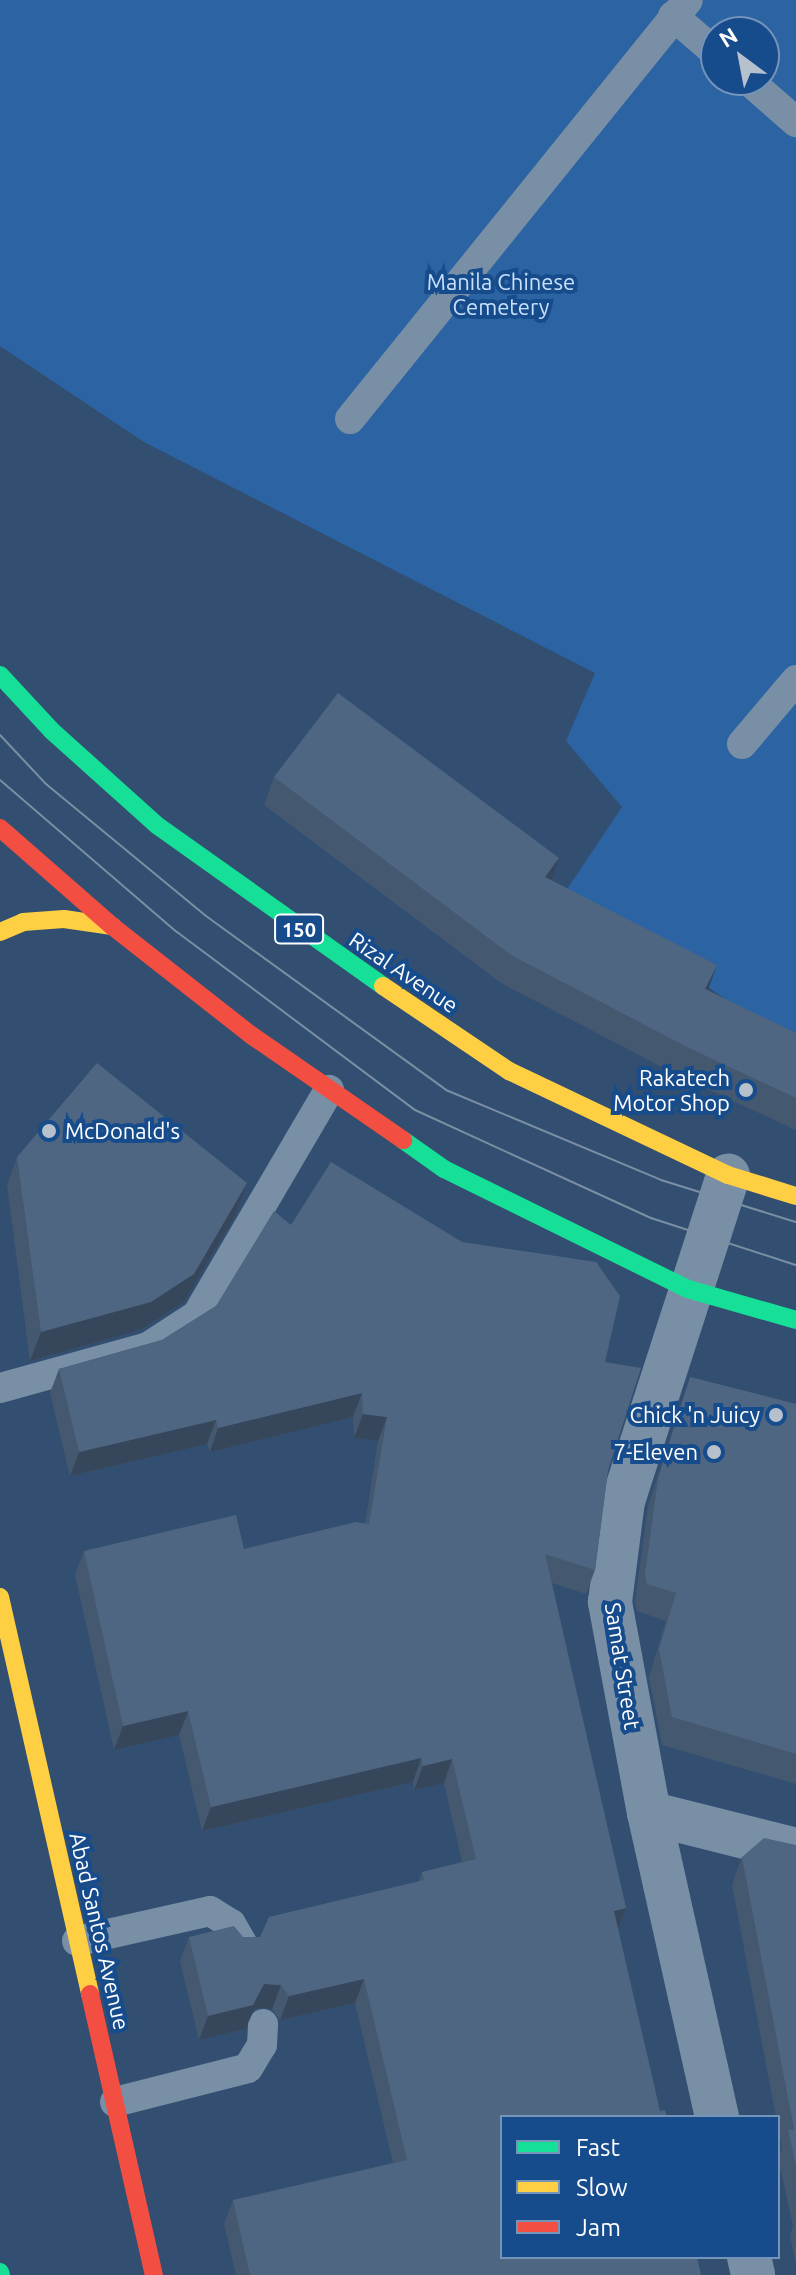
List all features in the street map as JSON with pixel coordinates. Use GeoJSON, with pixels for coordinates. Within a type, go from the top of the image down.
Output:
{"type":"FeatureCollection","features":[{"type":"Feature","properties":{"kind":"main road","name":"Rizal Avenue"},"geometry":{"type":"LineString","coordinates":[[0,675],[52,731],[158,826],[334,954],[509,1071],[728,1175],[796,1196]]}},
{"type":"Feature","properties":{"kind":"main road"},"geometry":{"type":"LineString","coordinates":[[0,828],[112,926],[329,1090],[444,1169],[688,1289],[796,1320]]}},
{"type":"Feature","properties":{"kind":"main road"},"geometry":{"type":"LineString","coordinates":[[0,932],[23,922],[64,919],[112,926]]}},
{"type":"Feature","properties":{"kind":"main road","name":"Abad Santos Avenue"},"geometry":{"type":"LineString","coordinates":[[0,1597],[154,2275]]}},
{"type":"Feature","properties":{"kind":"street","name":"Samat Street"},"geometry":{"type":"LineString","coordinates":[[717,2115],[649,1813],[610,1602],[623,1501],[688,1289],[728,1175]]}},
{"type":"Feature","properties":{"kind":"street"},"geometry":{"type":"LineString","coordinates":[[649,1813],[796,1850]]}},
{"type":"Feature","properties":{"kind":"lane"},"geometry":{"type":"LineString","coordinates":[[350,419],[680,8],[700,33]]}},
{"type":"Feature","properties":{"kind":"lane"},"geometry":{"type":"LineString","coordinates":[[766,96],[796,122]]}},
{"type":"Feature","properties":{"kind":"lane"},"geometry":{"type":"LineString","coordinates":[[742,744],[796,680]]}},
{"type":"Feature","properties":{"kind":"lane"},"geometry":{"type":"LineString","coordinates":[[0,1388],[148,1347],[197,1315],[329,1090]]}},
{"type":"Feature","properties":{"kind":"lane"},"geometry":{"type":"LineString","coordinates":[[77,1941],[210,1911],[231,1924],[243,1945]]}},
{"type":"Feature","properties":{"kind":"lane"},"geometry":{"type":"LineString","coordinates":[[115,2102],[248,2068],[262,2045],[263,2024]]}},
{"type":"Feature","properties":{"kind":"green space","name":"Manila Chinese Cemetery"},"geometry":{"type":"Polygon","coordinates":[[[0,0],[796,0],[796,1048],[567,889],[622,807],[566,741],[595,673],[144,442],[0,346],[0,0]]]}},
{"type":"Feature","properties":{"kind":"building"},"geometry":{"type":"Polygon","coordinates":[[[338,693],[559,858],[545,877],[717,965],[705,989],[796,1033],[796,1098],[689,1048],[511,955],[274,777],[338,693]]]}},
{"type":"Feature","properties":{"kind":"building"},"geometry":{"type":"Polygon","coordinates":[[[97,1063],[247,1183],[194,1274],[151,1302],[41,1332],[17,1157],[97,1063]]]}},
{"type":"Feature","properties":{"kind":"building"},"geometry":{"type":"Polygon","coordinates":[[[331,1162],[462,1242],[596,1262],[620,1296],[605,1362],[641,1368],[608,1470],[595,1570],[545,1554],[626,1908],[614,1911],[660,2111],[665,2110],[666,2115],[500,2115],[500,2259],[697,2259],[701,2275],[250,2275],[233,2200],[407,2160],[364,1979],[289,1996],[281,1985],[264,1984],[253,2005],[208,2016],[189,1937],[234,1926],[243,1937],[260,1937],[269,1917],[424,1880],[422,1872],[476,1859],[452,1759],[423,1766],[421,1758],[211,1807],[188,1711],[123,1726],[84,1551],[236,1515],[244,1549],[356,1522],[369,1524],[387,1417],[363,1414],[362,1393],[218,1428],[216,1420],[79,1452],[59,1369],[162,1340],[216,1306],[274,1211],[291,1225],[331,1162]]]}},
{"type":"Feature","properties":{"kind":"building"},"geometry":{"type":"Polygon","coordinates":[[[690,1377],[796,1404],[796,1754],[672,1717],[659,1649],[676,1593],[647,1584],[645,1574],[658,1479],[690,1377]]]}},
{"type":"Feature","properties":{"kind":"building"},"geometry":{"type":"Polygon","coordinates":[[[764,1838],[796,1845],[796,2166],[788,2130],[794,2129],[742,1857],[764,1838]]]}},
{"type":"Feature","properties":{"kind":"tram line"},"geometry":{"type":"LineString","coordinates":[[0,735],[46,784],[206,916],[446,1090],[661,1180],[796,1222]]}},
{"type":"Feature","properties":{"kind":"tram line"},"geometry":{"type":"LineString","coordinates":[[0,780],[177,932],[415,1110],[651,1218],[796,1265]]}},
{"type":"Feature","properties":{"kind":"traffic: fast"},"geometry":{"type":"LineString","coordinates":[[0,675],[52,731],[158,826],[383,986]]}},
{"type":"Feature","properties":{"kind":"traffic: fast"},"geometry":{"type":"LineString","coordinates":[[403,1140],[444,1169],[688,1289],[796,1320]]}},
{"type":"Feature","properties":{"kind":"traffic: slow"},"geometry":{"type":"LineString","coordinates":[[0,932],[23,922],[64,919],[112,926]]}},
{"type":"Feature","properties":{"kind":"traffic: slow"},"geometry":{"type":"LineString","coordinates":[[383,986],[509,1071],[728,1175],[796,1196]]}},
{"type":"Feature","properties":{"kind":"traffic: slow"},"geometry":{"type":"LineString","coordinates":[[0,1597],[90,1994]]}},
{"type":"Feature","properties":{"kind":"traffic: jam"},"geometry":{"type":"LineString","coordinates":[[0,828],[112,926],[251,1035],[403,1140]]}},
{"type":"Feature","properties":{"kind":"traffic: jam"},"geometry":{"type":"LineString","coordinates":[[90,1994],[154,2275]]}},
{"type":"Feature","properties":{"kind":"place","name":"Rakatech Motor Shop"},"geometry":{"type":"Point","coordinates":[746,1090]}},
{"type":"Feature","properties":{"kind":"place","name":"McDonald's"},"geometry":{"type":"Point","coordinates":[49,1131]}},
{"type":"Feature","properties":{"kind":"place","name":"Chick 'n Juicy"},"geometry":{"type":"Point","coordinates":[776,1415]}},
{"type":"Feature","properties":{"kind":"place","name":"7-Eleven"},"geometry":{"type":"Point","coordinates":[714,1452]}}]}
